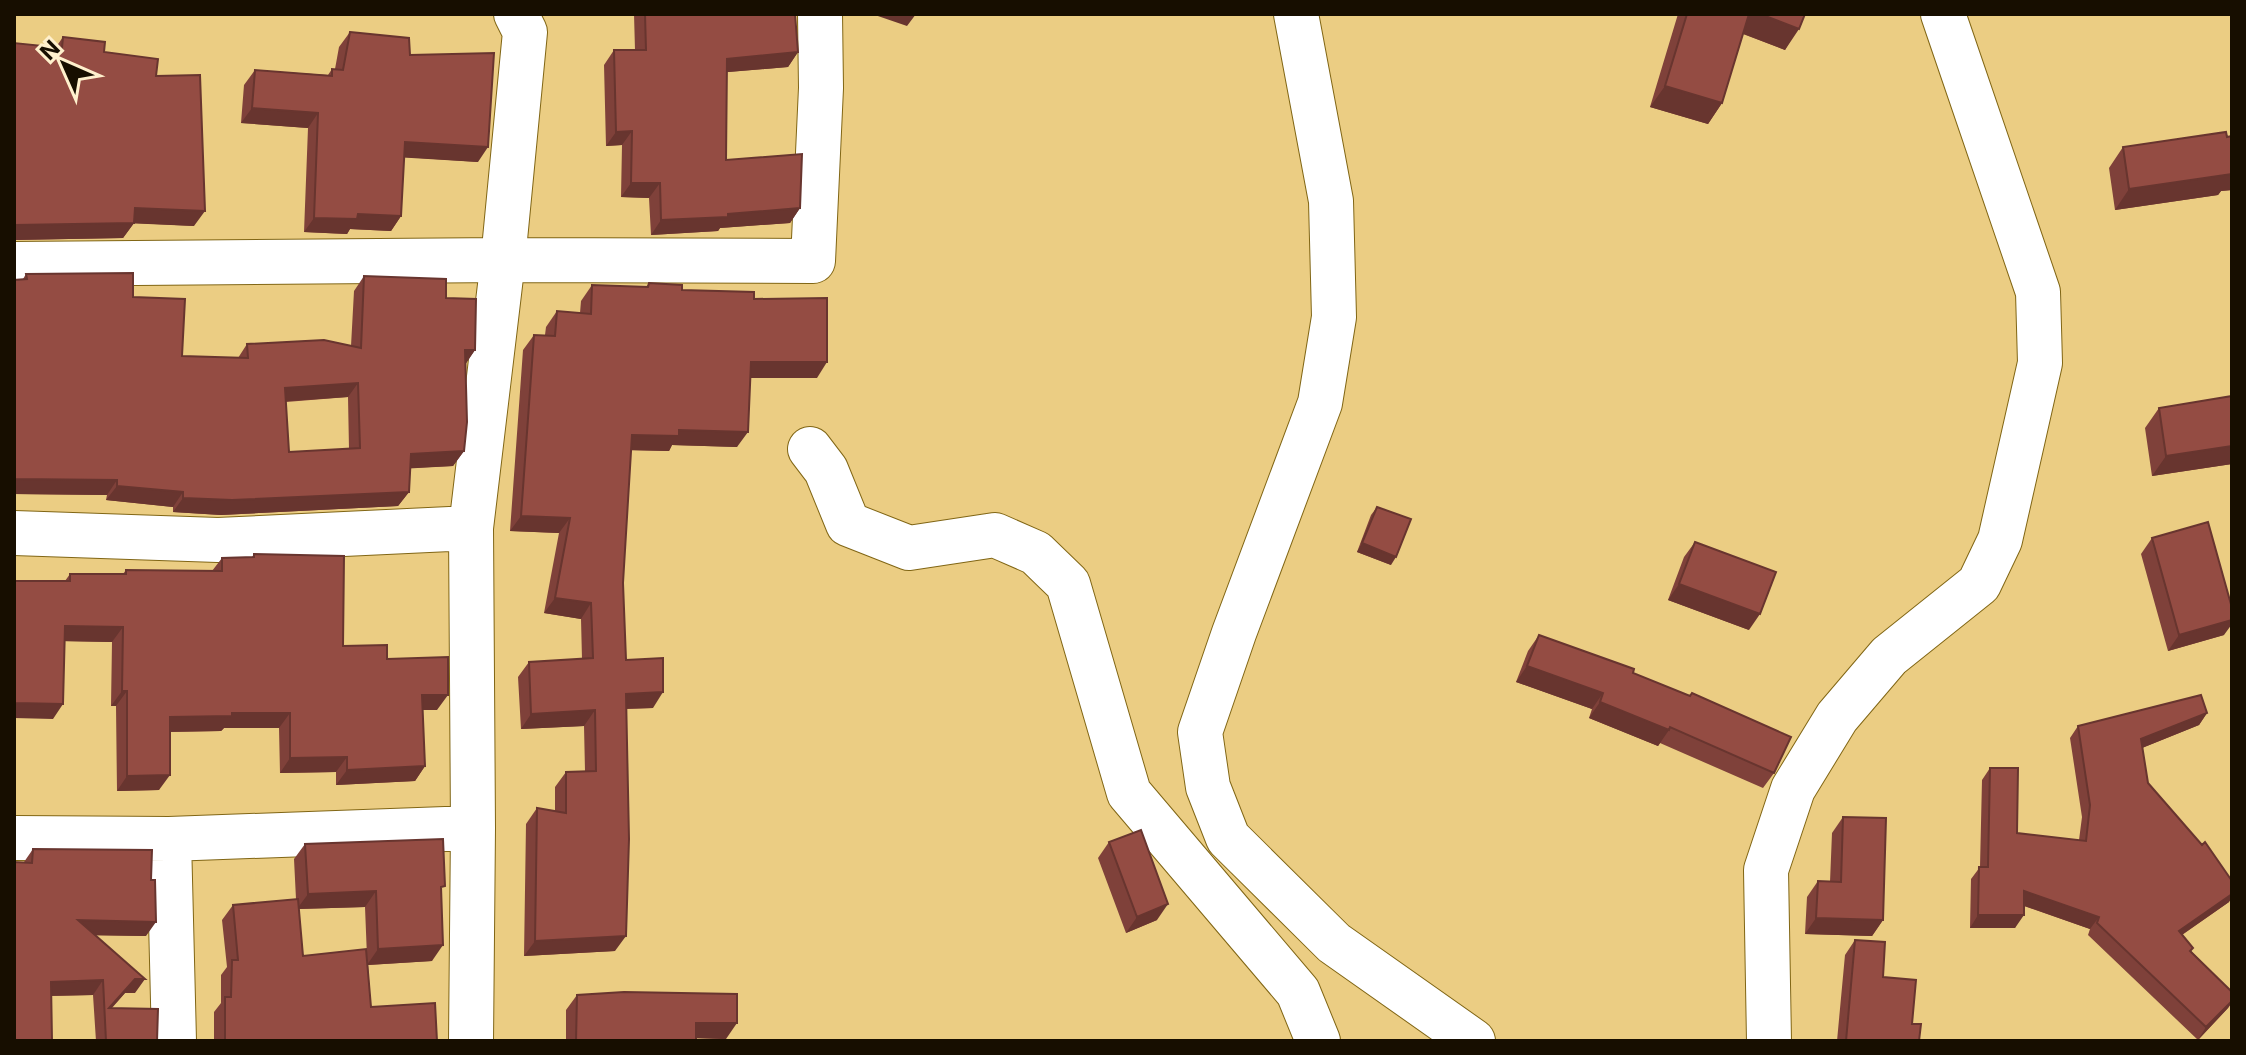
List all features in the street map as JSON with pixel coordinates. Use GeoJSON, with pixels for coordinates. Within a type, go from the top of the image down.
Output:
{"type":"FeatureCollection","features":[{"type":"Feature","properties":{"kind":"street"},"geometry":{"type":"LineString","coordinates":[[471,1041],[471,528],[503,260],[525,32],[516,14]]}},
{"type":"Feature","properties":{"kind":"street"},"geometry":{"type":"LineString","coordinates":[[14,264],[813,261],[821,88],[820,14]]}},
{"type":"Feature","properties":{"kind":"street"},"geometry":{"type":"LineString","coordinates":[[1296,14],[1331,201],[1334,317],[1320,403],[1200,732],[1208,787],[1228,838],[1334,943],[1473,1041]]}},
{"type":"Feature","properties":{"kind":"street"},"geometry":{"type":"LineString","coordinates":[[1769,1041],[1766,870],[1793,789],[1837,717],[1889,656],[1979,584],[2000,540],[2040,363],[2038,292],[1943,14]]}},
{"type":"Feature","properties":{"kind":"street"},"geometry":{"type":"LineString","coordinates":[[810,449],[826,470],[848,524],[909,548],[995,535],[1036,553],[1068,584],[1129,793],[1298,992],[1318,1041]]}},
{"type":"Feature","properties":{"kind":"street"},"geometry":{"type":"LineString","coordinates":[[14,533],[218,540],[471,528]]}},
{"type":"Feature","properties":{"kind":"street"},"geometry":{"type":"LineString","coordinates":[[14,838],[169,839],[473,828]]}},
{"type":"Feature","properties":{"kind":"street"},"geometry":{"type":"LineString","coordinates":[[169,839],[174,1041]]}},
{"type":"Feature","properties":{"kind":"building"},"geometry":{"type":"Polygon","coordinates":[[[645,14],[795,14],[798,52],[727,59],[726,160],[802,154],[800,208],[728,214],[728,217],[661,220],[660,183],[631,183],[632,131],[616,132],[614,50],[646,50],[645,14]]]}},
{"type":"Feature","properties":{"kind":"building"},"geometry":{"type":"Polygon","coordinates":[[[1687,14],[1749,14],[1722,103],[1665,86],[1687,14]]]}},
{"type":"Feature","properties":{"kind":"building"},"geometry":{"type":"Polygon","coordinates":[[[1760,14],[1805,14],[1799,29],[1760,14]]]}},
{"type":"Feature","properties":{"kind":"building"},"geometry":{"type":"Polygon","coordinates":[[[350,32],[409,38],[410,55],[494,53],[488,147],[405,142],[401,216],[358,214],[357,219],[314,218],[318,113],[252,108],[255,70],[332,76],[332,69],[343,70],[350,32]]]}},
{"type":"Feature","properties":{"kind":"building"},"geometry":{"type":"Polygon","coordinates":[[[63,37],[105,42],[104,52],[158,59],[156,76],[200,75],[205,211],[135,208],[134,223],[14,225],[14,43],[62,48],[63,37]]]}},
{"type":"Feature","properties":{"kind":"building"},"geometry":{"type":"Polygon","coordinates":[[[2226,132],[2227,137],[2232,136],[2232,174],[2129,189],[2123,147],[2226,132]]]}},
{"type":"Feature","properties":{"kind":"building"},"geometry":{"type":"Polygon","coordinates":[[[133,273],[133,297],[185,299],[182,356],[248,358],[247,344],[324,340],[361,348],[364,276],[446,279],[446,298],[476,299],[475,350],[465,350],[467,422],[464,451],[411,454],[409,492],[232,500],[183,498],[183,492],[117,486],[117,480],[14,479],[14,280],[27,279],[26,274],[133,273]],[[358,383],[285,388],[289,452],[360,448],[358,383]]]}},
{"type":"Feature","properties":{"kind":"building"},"geometry":{"type":"Polygon","coordinates":[[[649,283],[682,285],[682,290],[754,292],[754,299],[827,298],[827,362],[751,362],[748,432],[679,430],[679,436],[632,435],[623,583],[626,660],[663,658],[663,692],[626,694],[629,839],[626,936],[535,941],[537,808],[566,813],[566,772],[596,771],[595,710],[531,714],[529,662],[593,658],[591,603],[555,598],[570,518],[521,516],[534,335],[555,336],[557,311],[591,314],[592,285],[648,287],[649,283]]]}},
{"type":"Feature","properties":{"kind":"building"},"geometry":{"type":"Polygon","coordinates":[[[2232,396],[2232,446],[2166,456],[2159,408],[2232,396]]]}},
{"type":"Feature","properties":{"kind":"building"},"geometry":{"type":"Polygon","coordinates":[[[1377,507],[1411,519],[1396,557],[1362,543],[1377,507]]]}},
{"type":"Feature","properties":{"kind":"building"},"geometry":{"type":"Polygon","coordinates":[[[2208,522],[2232,608],[2232,620],[2179,635],[2152,538],[2208,522]]]}},
{"type":"Feature","properties":{"kind":"building"},"geometry":{"type":"Polygon","coordinates":[[[1695,542],[1776,572],[1760,614],[1679,584],[1695,542]]]}},
{"type":"Feature","properties":{"kind":"building"},"geometry":{"type":"Polygon","coordinates":[[[254,554],[344,556],[343,646],[387,645],[387,659],[448,657],[448,695],[422,695],[425,766],[347,770],[347,757],[290,758],[290,713],[232,713],[232,716],[170,717],[170,775],[127,776],[127,691],[122,691],[123,627],[65,626],[63,704],[14,703],[14,581],[70,581],[70,574],[126,574],[126,570],[222,571],[222,558],[254,557],[254,554]]]}},
{"type":"Feature","properties":{"kind":"building"},"geometry":{"type":"Polygon","coordinates":[[[1539,635],[1634,669],[1633,673],[1690,696],[1692,693],[1791,737],[1774,773],[1670,727],[1669,730],[1600,702],[1603,693],[1527,666],[1539,635]]]}},
{"type":"Feature","properties":{"kind":"building"},"geometry":{"type":"Polygon","coordinates":[[[2201,695],[2207,713],[2141,739],[2148,783],[2202,845],[2205,842],[2232,881],[2232,894],[2179,931],[2193,948],[2190,951],[2232,992],[2232,1001],[2206,1027],[2097,923],[2099,917],[2024,891],[2024,915],[1978,915],[1979,867],[1988,867],[1990,768],[2018,768],[2017,833],[2086,841],[2090,805],[2078,726],[2201,695]]]}},
{"type":"Feature","properties":{"kind":"building"},"geometry":{"type":"Polygon","coordinates":[[[1843,817],[1886,818],[1883,920],[1816,918],[1818,881],[1841,882],[1843,817]]]}},
{"type":"Feature","properties":{"kind":"building"},"geometry":{"type":"Polygon","coordinates":[[[1141,830],[1168,904],[1137,917],[1109,842],[1141,830]]]}},
{"type":"Feature","properties":{"kind":"building"},"geometry":{"type":"Polygon","coordinates":[[[443,839],[443,945],[378,949],[376,891],[308,894],[305,844],[443,839]]]}},
{"type":"Feature","properties":{"kind":"building"},"geometry":{"type":"Polygon","coordinates":[[[33,849],[152,850],[151,880],[155,880],[156,922],[78,920],[145,979],[135,979],[109,1008],[158,1009],[157,1041],[106,1041],[103,980],[51,982],[52,1041],[14,1041],[14,862],[32,863],[33,849]]]}},
{"type":"Feature","properties":{"kind":"building"},"geometry":{"type":"Polygon","coordinates":[[[298,899],[303,956],[366,949],[371,1007],[435,1003],[437,1041],[225,1041],[225,997],[231,997],[232,960],[238,960],[233,905],[298,899]]]}},
{"type":"Feature","properties":{"kind":"building"},"geometry":{"type":"Polygon","coordinates":[[[1855,940],[1885,942],[1883,977],[1916,980],[1912,1024],[1921,1024],[1919,1041],[1846,1041],[1855,940]]]}},
{"type":"Feature","properties":{"kind":"building"},"geometry":{"type":"Polygon","coordinates":[[[624,992],[737,994],[737,1023],[696,1023],[696,1041],[576,1041],[577,995],[624,992]]]}}]}
